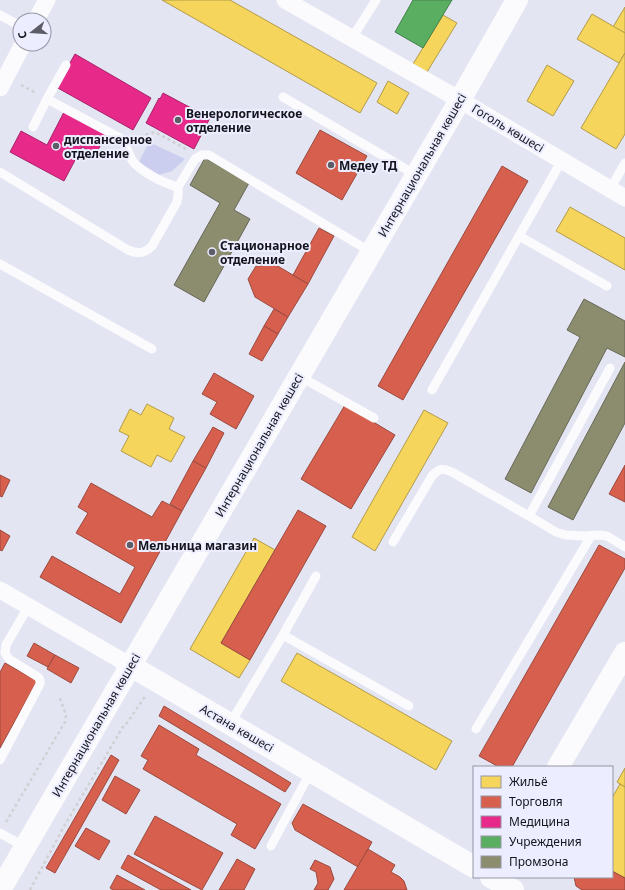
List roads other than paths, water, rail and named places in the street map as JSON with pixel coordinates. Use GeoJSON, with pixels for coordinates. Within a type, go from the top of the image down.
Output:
{"type":"FeatureCollection","features":[{"type":"Feature","properties":{"kind":"main road","name":"Интернациональная көшесі"},"geometry":{"type":"LineString","coordinates":[[0,890],[517,0]]}},
{"type":"Feature","properties":{"kind":"main road"},"geometry":{"type":"LineString","coordinates":[[559,766],[625,653]]}},
{"type":"Feature","properties":{"kind":"main road","name":"Астана көшесі"},"geometry":{"type":"LineString","coordinates":[[131,666],[473,866]]}},
{"type":"Feature","properties":{"kind":"main road"},"geometry":{"type":"LineString","coordinates":[[491,881],[513,890]]}},
{"type":"Feature","properties":{"kind":"street"},"geometry":{"type":"LineString","coordinates":[[40,12],[47,0]]}},
{"type":"Feature","properties":{"kind":"street","name":"Гоголь көшесі"},"geometry":{"type":"LineString","coordinates":[[285,0],[460,100],[625,198]]}},
{"type":"Feature","properties":{"kind":"street"},"geometry":{"type":"LineString","coordinates":[[3,83],[19,52]]}},
{"type":"Feature","properties":{"kind":"street","name":"Астана көшесі"},"geometry":{"type":"LineString","coordinates":[[0,590],[131,666]]}},
{"type":"Feature","properties":{"kind":"lane"},"geometry":{"type":"LineString","coordinates":[[352,38],[376,0]]}},
{"type":"Feature","properties":{"kind":"lane"},"geometry":{"type":"LineString","coordinates":[[0,15],[12,22]]}},
{"type":"Feature","properties":{"kind":"lane"},"geometry":{"type":"LineString","coordinates":[[34,127],[47,99],[66,65]]}},
{"type":"Feature","properties":{"kind":"lane"},"geometry":{"type":"LineString","coordinates":[[283,97],[416,175]]}},
{"type":"Feature","properties":{"kind":"lane"},"geometry":{"type":"LineString","coordinates":[[47,99],[124,141],[128,154],[132,162],[137,167],[163,182],[178,187]]}},
{"type":"Feature","properties":{"kind":"lane"},"geometry":{"type":"LineString","coordinates":[[0,172],[128,250],[142,252],[152,246],[174,208],[178,196],[178,187],[195,159],[206,154],[371,252]]}},
{"type":"Feature","properties":{"kind":"lane"},"geometry":{"type":"LineString","coordinates":[[432,390],[562,160]]}},
{"type":"Feature","properties":{"kind":"lane"},"geometry":{"type":"LineString","coordinates":[[610,189],[625,163]]}},
{"type":"Feature","properties":{"kind":"lane"},"geometry":{"type":"LineString","coordinates":[[519,236],[607,286]]}},
{"type":"Feature","properties":{"kind":"lane"},"geometry":{"type":"LineString","coordinates":[[0,264],[152,349]]}},
{"type":"Feature","properties":{"kind":"lane"},"geometry":{"type":"LineString","coordinates":[[529,516],[610,368]]}},
{"type":"Feature","properties":{"kind":"lane"},"geometry":{"type":"LineString","coordinates":[[299,376],[374,418]]}},
{"type":"Feature","properties":{"kind":"lane"},"geometry":{"type":"LineString","coordinates":[[393,542],[432,476],[436,471],[442,469],[452,472],[556,532],[566,535],[607,536],[625,547]]}},
{"type":"Feature","properties":{"kind":"lane"},"geometry":{"type":"LineString","coordinates":[[476,729],[591,536]]}},
{"type":"Feature","properties":{"kind":"lane"},"geometry":{"type":"LineString","coordinates":[[230,724],[316,576]]}},
{"type":"Feature","properties":{"kind":"lane"},"geometry":{"type":"LineString","coordinates":[[0,760],[40,684],[38,677],[9,659],[4,653],[6,645],[28,607]]}},
{"type":"Feature","properties":{"kind":"lane"},"geometry":{"type":"LineString","coordinates":[[283,634],[409,706]]}},
{"type":"Feature","properties":{"kind":"lane"},"geometry":{"type":"LineString","coordinates":[[270,846],[311,771]]}},
{"type":"Feature","properties":{"kind":"lane"},"geometry":{"type":"LineString","coordinates":[[2,830],[25,847]]}},
{"type":"Feature","properties":{"kind":"place","name":"Венерологическое отделение"},"geometry":{"type":"Point","coordinates":[178,120]}},
{"type":"Feature","properties":{"kind":"place","name":"диспансерное отделение"},"geometry":{"type":"Point","coordinates":[56,146]}},
{"type":"Feature","properties":{"kind":"place","name":"Медеу ТД"},"geometry":{"type":"Point","coordinates":[331,165]}},
{"type":"Feature","properties":{"kind":"place","name":"Стационарное отделение"},"geometry":{"type":"Point","coordinates":[212,252]}},
{"type":"Feature","properties":{"kind":"place","name":"Мельница магазин"},"geometry":{"type":"Point","coordinates":[130,545]}}]}
